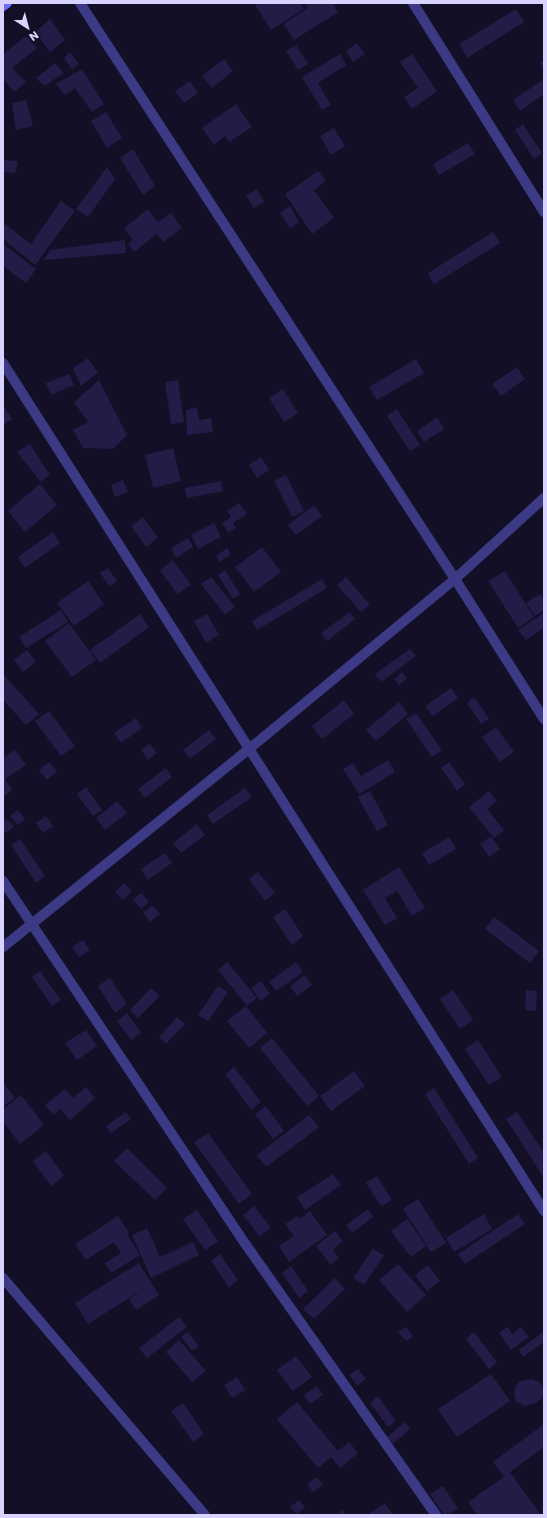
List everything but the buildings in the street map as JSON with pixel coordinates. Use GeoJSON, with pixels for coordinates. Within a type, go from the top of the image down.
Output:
{"type":"FeatureCollection","features":[{"type":"Feature","properties":{"kind":"main road"},"geometry":{"type":"LineString","coordinates":[[3,6],[7,3]]}},
{"type":"Feature","properties":{"kind":"street"},"geometry":{"type":"LineString","coordinates":[[80,3],[455,579],[544,719]]}},
{"type":"Feature","properties":{"kind":"street"},"geometry":{"type":"LineString","coordinates":[[413,3],[544,212]]}},
{"type":"Feature","properties":{"kind":"street"},"geometry":{"type":"LineString","coordinates":[[3,363],[544,1211]]}},
{"type":"Feature","properties":{"kind":"street"},"geometry":{"type":"LineString","coordinates":[[3,947],[249,749],[455,579],[544,498]]}},
{"type":"Feature","properties":{"kind":"street"},"geometry":{"type":"LineString","coordinates":[[3,881],[244,1242],[436,1515]]}},
{"type":"Feature","properties":{"kind":"street"},"geometry":{"type":"LineString","coordinates":[[3,1278],[205,1515]]}}]}
